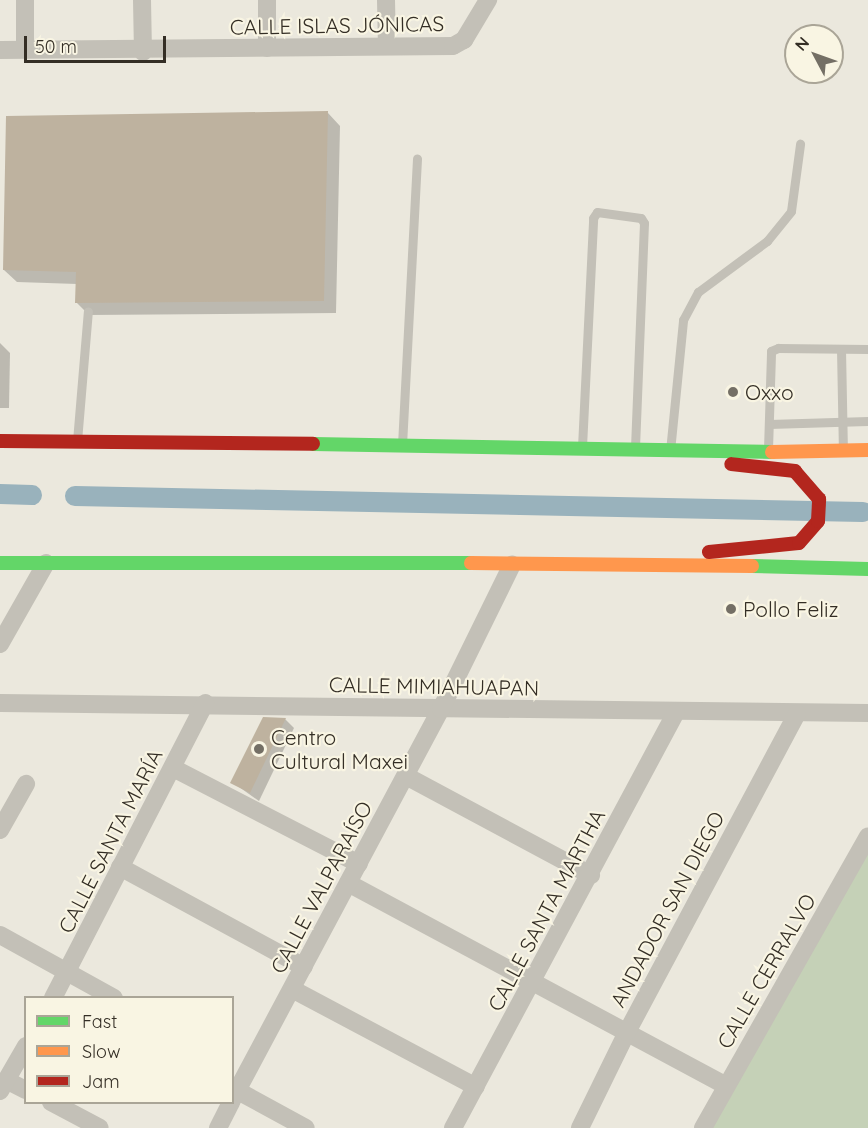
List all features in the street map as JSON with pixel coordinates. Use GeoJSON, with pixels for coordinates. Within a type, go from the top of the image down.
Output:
{"type":"FeatureCollection","features":[{"type":"Feature","properties":{"kind":"main road"},"geometry":{"type":"LineString","coordinates":[[0,441],[582,447],[635,448],[693,453],[768,449],[868,450]]}},
{"type":"Feature","properties":{"kind":"main road"},"geometry":{"type":"LineString","coordinates":[[633,563],[661,555],[799,543],[818,521],[819,499],[795,471],[736,465],[693,453]]}},
{"type":"Feature","properties":{"kind":"main road"},"geometry":{"type":"LineString","coordinates":[[0,563],[512,565],[633,563],[868,569]]}},
{"type":"Feature","properties":{"kind":"street"},"geometry":{"type":"LineString","coordinates":[[25,0],[25,49]]}},
{"type":"Feature","properties":{"kind":"street"},"geometry":{"type":"LineString","coordinates":[[142,0],[143,52]]}},
{"type":"Feature","properties":{"kind":"street"},"geometry":{"type":"LineString","coordinates":[[267,0],[267,48]]}},
{"type":"Feature","properties":{"kind":"street"},"geometry":{"type":"LineString","coordinates":[[386,0],[387,46]]}},
{"type":"Feature","properties":{"kind":"street","name":"CALLE ISLAS JÓNICAS"},"geometry":{"type":"LineString","coordinates":[[0,50],[143,52],[458,45],[488,0]]}},
{"type":"Feature","properties":{"kind":"street"},"geometry":{"type":"LineString","coordinates":[[0,644],[46,563]]}},
{"type":"Feature","properties":{"kind":"street","name":"CALLE VALPARAÍSO"},"geometry":{"type":"LineString","coordinates":[[234,1098],[240,1067],[304,967],[441,709],[512,565]]}},
{"type":"Feature","properties":{"kind":"street","name":"CALLE MIMIAHUAPAN"},"geometry":{"type":"LineString","coordinates":[[0,703],[868,713]]}},
{"type":"Feature","properties":{"kind":"street","name":"CALLE SANTA MARÍA"},"geometry":{"type":"LineString","coordinates":[[54,996],[205,704]]}},
{"type":"Feature","properties":{"kind":"street","name":"CALLE SANTA MARTHA"},"geometry":{"type":"LineString","coordinates":[[453,1128],[534,982],[676,712]]}},
{"type":"Feature","properties":{"kind":"street","name":"ANDADOR SAN DIEGO"},"geometry":{"type":"LineString","coordinates":[[580,1128],[627,1032],[797,713]]}},
{"type":"Feature","properties":{"kind":"street"},"geometry":{"type":"LineString","coordinates":[[173,768],[358,864]]}},
{"type":"Feature","properties":{"kind":"street"},"geometry":{"type":"LineString","coordinates":[[406,776],[591,875]]}},
{"type":"Feature","properties":{"kind":"street"},"geometry":{"type":"LineString","coordinates":[[0,830],[5,808],[26,784]]}},
{"type":"Feature","properties":{"kind":"street","name":"CALLE CERRALVO"},"geometry":{"type":"LineString","coordinates":[[703,1128],[868,836]]}},
{"type":"Feature","properties":{"kind":"street"},"geometry":{"type":"LineString","coordinates":[[120,867],[304,967]]}},
{"type":"Feature","properties":{"kind":"street"},"geometry":{"type":"LineString","coordinates":[[348,883],[726,1086]]}},
{"type":"Feature","properties":{"kind":"street"},"geometry":{"type":"LineString","coordinates":[[0,935],[110,996]]}},
{"type":"Feature","properties":{"kind":"street"},"geometry":{"type":"LineString","coordinates":[[292,989],[476,1087]]}},
{"type":"Feature","properties":{"kind":"street"},"geometry":{"type":"LineString","coordinates":[[24,1049],[3,1085],[24,1090]]}},
{"type":"Feature","properties":{"kind":"street"},"geometry":{"type":"LineString","coordinates":[[234,1098],[306,1128]]}},
{"type":"Feature","properties":{"kind":"street"},"geometry":{"type":"LineString","coordinates":[[55,1104],[100,1128]]}},
{"type":"Feature","properties":{"kind":"street","name":"CALLE VALPARAÍSO"},"geometry":{"type":"LineString","coordinates":[[218,1128],[231,1104]]}},
{"type":"Feature","properties":{"kind":"lane"},"geometry":{"type":"LineString","coordinates":[[670,451],[683,320],[698,292],[767,241],[791,211],[800,144]]}},
{"type":"Feature","properties":{"kind":"lane"},"geometry":{"type":"LineString","coordinates":[[402,445],[417,159]]}},
{"type":"Feature","properties":{"kind":"lane"},"geometry":{"type":"LineString","coordinates":[[582,447],[592,218],[597,212],[641,218],[644,223],[635,448]]}},
{"type":"Feature","properties":{"kind":"lane"},"geometry":{"type":"LineString","coordinates":[[77,441],[88,311]]}},
{"type":"Feature","properties":{"kind":"lane"},"geometry":{"type":"LineString","coordinates":[[768,449],[771,351],[778,348],[868,349]]}},
{"type":"Feature","properties":{"kind":"lane"},"geometry":{"type":"LineString","coordinates":[[841,349],[843,450]]}},
{"type":"Feature","properties":{"kind":"lane"},"geometry":{"type":"LineString","coordinates":[[769,424],[868,422]]}},
{"type":"Feature","properties":{"kind":"green space"},"geometry":{"type":"Polygon","coordinates":[[[868,851],[868,1128],[712,1128],[868,851]]]}},
{"type":"Feature","properties":{"kind":"building"},"geometry":{"type":"Polygon","coordinates":[[[328,111],[324,301],[75,303],[76,272],[3,270],[6,116],[328,111]]]}},
{"type":"Feature","properties":{"kind":"building","name":"Centro Cultural Maxei"},"geometry":{"type":"Polygon","coordinates":[[[263,717],[286,718],[250,793],[230,783],[263,717]]]}},
{"type":"Feature","properties":{"kind":"waterway"},"geometry":{"type":"LineString","coordinates":[[0,494],[32,495]]}},
{"type":"Feature","properties":{"kind":"waterway"},"geometry":{"type":"LineString","coordinates":[[75,496],[863,512]]}},
{"type":"Feature","properties":{"kind":"traffic: fast"},"geometry":{"type":"LineString","coordinates":[[313,444],[772,452]]}},
{"type":"Feature","properties":{"kind":"traffic: fast"},"geometry":{"type":"LineString","coordinates":[[0,563],[471,563]]}},
{"type":"Feature","properties":{"kind":"traffic: fast"},"geometry":{"type":"LineString","coordinates":[[752,566],[868,569]]}},
{"type":"Feature","properties":{"kind":"traffic: slow"},"geometry":{"type":"LineString","coordinates":[[772,452],[868,450]]}},
{"type":"Feature","properties":{"kind":"traffic: slow"},"geometry":{"type":"LineString","coordinates":[[471,563],[752,566]]}},
{"type":"Feature","properties":{"kind":"traffic: jam"},"geometry":{"type":"LineString","coordinates":[[0,441],[313,444]]}},
{"type":"Feature","properties":{"kind":"traffic: jam"},"geometry":{"type":"LineString","coordinates":[[709,552],[799,543],[818,521],[819,499],[795,471],[731,464]]}},
{"type":"Feature","properties":{"kind":"place","name":"Oxxo"},"geometry":{"type":"Point","coordinates":[733,392]}},
{"type":"Feature","properties":{"kind":"place","name":"Pollo Feliz"},"geometry":{"type":"Point","coordinates":[731,609]}},
{"type":"Feature","properties":{"kind":"place","name":"Centro Cultural Maxei"},"geometry":{"type":"Point","coordinates":[259,749]}}]}
